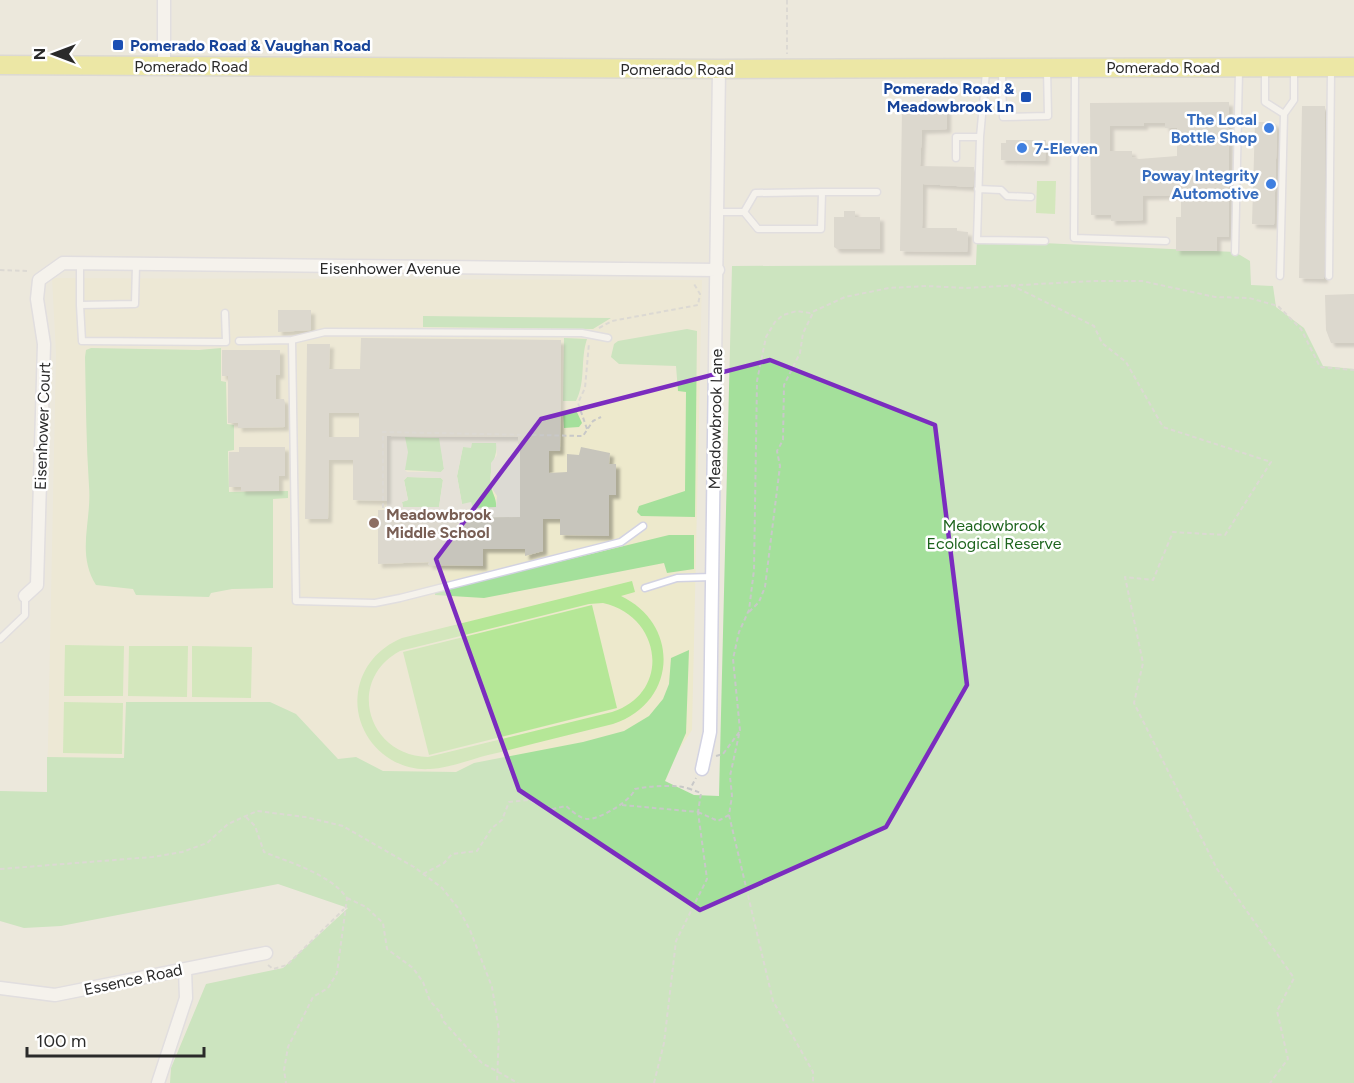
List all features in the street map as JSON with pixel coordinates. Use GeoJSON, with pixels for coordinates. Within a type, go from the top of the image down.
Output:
{"type":"FeatureCollection","features":[{"type":"Feature","properties":{"kind":"main road","name":"Pomerado Road"},"geometry":{"type":"LineString","coordinates":[[0,65],[719,69],[1354,67]]}},
{"type":"Feature","properties":{"kind":"street"},"geometry":{"type":"LineString","coordinates":[[164,0],[164,66]]}},
{"type":"Feature","properties":{"kind":"street","name":"Meadowbrook Lane"},"geometry":{"type":"LineString","coordinates":[[702,768],[710,732],[719,69]]}},
{"type":"Feature","properties":{"kind":"street","name":"Eisenhower Avenue"},"geometry":{"type":"LineString","coordinates":[[44,276],[63,263],[718,270]]}},
{"type":"Feature","properties":{"kind":"street","name":"Eisenhower Court"},"geometry":{"type":"LineString","coordinates":[[24,596],[37,585],[44,344],[37,299],[39,280],[44,276]]}},
{"type":"Feature","properties":{"kind":"street","name":"Essence Road"},"geometry":{"type":"LineString","coordinates":[[0,988],[55,995],[266,953]]}},
{"type":"Feature","properties":{"kind":"street"},"geometry":{"type":"LineString","coordinates":[[158,1083],[186,998],[185,969]]}},
{"type":"Feature","properties":{"kind":"lane"},"geometry":{"type":"LineString","coordinates":[[1234,252],[1239,67]]}},
{"type":"Feature","properties":{"kind":"lane"},"geometry":{"type":"LineString","coordinates":[[1265,67],[1265,102],[1284,114]]}},
{"type":"Feature","properties":{"kind":"lane"},"geometry":{"type":"LineString","coordinates":[[1280,276],[1284,114],[1294,100],[1294,67]]}},
{"type":"Feature","properties":{"kind":"lane"},"geometry":{"type":"LineString","coordinates":[[1329,276],[1331,67]]}},
{"type":"Feature","properties":{"kind":"lane"},"geometry":{"type":"LineString","coordinates":[[994,68],[1003,117],[1048,116],[1047,68]]}},
{"type":"Feature","properties":{"kind":"lane"},"geometry":{"type":"LineString","coordinates":[[994,68],[980,137],[977,240],[1045,242]]}},
{"type":"Feature","properties":{"kind":"lane"},"geometry":{"type":"LineString","coordinates":[[1075,68],[1074,238],[1166,241]]}},
{"type":"Feature","properties":{"kind":"lane"},"geometry":{"type":"LineString","coordinates":[[956,158],[956,137],[980,137]]}},
{"type":"Feature","properties":{"kind":"lane"},"geometry":{"type":"LineString","coordinates":[[978,189],[1001,190],[1007,196],[1031,197]]}},
{"type":"Feature","properties":{"kind":"lane"},"geometry":{"type":"LineString","coordinates":[[744,212],[758,229],[821,229],[822,192]]}},
{"type":"Feature","properties":{"kind":"lane"},"geometry":{"type":"LineString","coordinates":[[744,212],[755,193],[877,192]]}},
{"type":"Feature","properties":{"kind":"lane"},"geometry":{"type":"LineString","coordinates":[[718,212],[744,212]]}},
{"type":"Feature","properties":{"kind":"lane"},"geometry":{"type":"LineString","coordinates":[[80,264],[82,340],[226,342],[225,313]]}},
{"type":"Feature","properties":{"kind":"lane"},"geometry":{"type":"LineString","coordinates":[[80,305],[135,304],[136,265]]}},
{"type":"Feature","properties":{"kind":"lane"},"geometry":{"type":"LineString","coordinates":[[239,341],[292,340],[324,332],[593,334],[608,338]]}},
{"type":"Feature","properties":{"kind":"lane"},"geometry":{"type":"LineString","coordinates":[[292,340],[296,601],[375,603],[400,598],[621,542],[643,526]]}},
{"type":"Feature","properties":{"kind":"lane"},"geometry":{"type":"LineString","coordinates":[[645,588],[677,578],[713,577]]}},
{"type":"Feature","properties":{"kind":"lane"},"geometry":{"type":"LineString","coordinates":[[0,639],[26,615],[24,596]]}},
{"type":"Feature","properties":{"kind":"path"},"geometry":{"type":"LineString","coordinates":[[787,0],[788,69]]}},
{"type":"Feature","properties":{"kind":"path"},"geometry":{"type":"LineString","coordinates":[[0,270],[34,271],[44,276]]}},
{"type":"Feature","properties":{"kind":"path"},"geometry":{"type":"LineString","coordinates":[[748,614],[754,570],[756,403],[762,355],[769,329],[783,315],[815,311],[845,297],[875,289],[1142,281],[1215,297],[1249,298],[1278,306],[1301,329],[1320,367],[1354,370]]}},
{"type":"Feature","properties":{"kind":"path"},"geometry":{"type":"LineString","coordinates":[[587,429],[578,403],[585,388],[587,348],[593,334],[612,321],[698,305],[700,294],[694,284]]}},
{"type":"Feature","properties":{"kind":"path"},"geometry":{"type":"LineString","coordinates":[[1011,285],[1094,326],[1102,343],[1126,362],[1163,427],[1271,462],[1225,535],[1173,532],[1153,580],[1125,577],[1143,663],[1134,703],[1217,868],[1294,978],[1277,1011],[1288,1059],[1270,1083]]}},
{"type":"Feature","properties":{"kind":"path"},"geometry":{"type":"LineString","coordinates":[[813,1083],[813,1072],[773,1001],[729,815],[732,796],[729,789],[740,731],[740,712],[732,670],[739,632],[748,614],[759,602],[765,587],[780,466],[777,451],[783,440],[784,385],[800,353],[803,333],[815,311]]}},
{"type":"Feature","properties":{"kind":"path"},"geometry":{"type":"LineString","coordinates":[[383,508],[385,475],[383,432],[583,436],[592,421],[601,417]]}},
{"type":"Feature","properties":{"kind":"path"},"geometry":{"type":"LineString","coordinates":[[442,432],[442,437]]}},
{"type":"Feature","properties":{"kind":"path"},"geometry":{"type":"LineString","coordinates":[[458,432],[458,437]]}},
{"type":"Feature","properties":{"kind":"path"},"geometry":{"type":"LineString","coordinates":[[723,754],[740,731]]}},
{"type":"Feature","properties":{"kind":"path"},"geometry":{"type":"LineString","coordinates":[[690,789],[702,768]]}},
{"type":"Feature","properties":{"kind":"path"},"geometry":{"type":"LineString","coordinates":[[423,874],[444,863],[452,854],[477,851],[488,833],[502,820],[508,801],[527,800],[553,809],[566,806],[587,819],[622,805],[632,798],[635,789],[650,785],[664,788],[682,786],[701,793],[698,812],[707,879],[676,941],[664,1043],[654,1083]]}},
{"type":"Feature","properties":{"kind":"path"},"geometry":{"type":"LineString","coordinates":[[622,805],[698,812],[718,820],[729,815]]}},
{"type":"Feature","properties":{"kind":"path"},"geometry":{"type":"LineString","coordinates":[[0,869],[152,857],[182,852],[207,843],[228,824],[257,811],[305,817],[343,826],[423,874],[442,888],[458,908],[471,930],[492,987],[499,1031],[497,1083]]}},
{"type":"Feature","properties":{"kind":"path"},"geometry":{"type":"LineString","coordinates":[[246,816],[255,826],[264,852],[296,865],[341,889],[347,898],[366,907],[383,923],[387,949],[413,968],[423,982],[430,1001],[441,1012],[444,1022],[470,1051],[518,1083]]}},
{"type":"Feature","properties":{"kind":"path"},"geometry":{"type":"LineString","coordinates":[[286,1083],[284,1070],[288,1047],[313,997],[328,988],[337,973],[340,939],[346,920],[347,898]]}},
{"type":"Feature","properties":{"kind":"path"},"geometry":{"type":"LineString","coordinates":[[266,953],[270,969],[287,965],[345,908]]}},
{"type":"Feature","properties":{"kind":"highlighted area"},"geometry":{"type":"Polygon","coordinates":[[[770,360],[935,425],[967,685],[886,827],[700,910],[519,790],[436,559],[541,419],[770,360]]]}},
{"type":"Feature","properties":{"kind":"shaded area","name":"Meadowbrook Middle School"},"geometry":{"type":"Polygon","coordinates":[[[52,278],[702,280],[692,730],[677,753],[665,782],[47,792],[56,353],[52,278]]]}},
{"type":"Feature","properties":{"kind":"shaded area"},"geometry":{"type":"Polygon","coordinates":[[[387,436],[518,437],[518,444],[520,444],[520,517],[444,518],[387,510],[387,436]],[[405,437],[408,452],[405,470],[407,472],[441,472],[444,469],[439,438],[405,437]],[[472,443],[471,448],[463,447],[457,476],[462,504],[471,502],[473,508],[496,507],[497,496],[491,487],[491,463],[497,455],[496,443],[472,443]],[[407,477],[404,480],[408,500],[402,502],[403,507],[439,507],[443,480],[441,478],[407,477]]]}},
{"type":"Feature","properties":{"kind":"green space"},"geometry":{"type":"Polygon","coordinates":[[[1037,181],[1056,181],[1055,214],[1036,213],[1037,181]]]}},
{"type":"Feature","properties":{"kind":"green space","name":"Meadowbrook Ecological Reserve"},"geometry":{"type":"Polygon","coordinates":[[[977,240],[1235,252],[1250,261],[1251,285],[1273,286],[1276,307],[1304,328],[1323,366],[1354,369],[1354,1083],[170,1083],[171,1068],[206,984],[283,968],[348,908],[278,884],[61,926],[24,928],[0,921],[0,791],[47,792],[47,757],[124,758],[126,702],[270,702],[296,714],[338,759],[356,757],[383,771],[456,772],[474,763],[583,742],[624,731],[649,716],[663,699],[669,684],[671,658],[689,650],[686,733],[665,781],[694,795],[719,796],[732,266],[976,265],[977,240]]]}},
{"type":"Feature","properties":{"kind":"green space"},"geometry":{"type":"Polygon","coordinates":[[[423,316],[611,318],[593,329],[423,327],[423,316]]]}},
{"type":"Feature","properties":{"kind":"green space"},"geometry":{"type":"Polygon","coordinates":[[[687,329],[697,331],[695,517],[641,516],[637,512],[639,506],[685,491],[686,392],[678,391],[676,366],[619,364],[611,357],[614,344],[618,341],[687,329]]]}},
{"type":"Feature","properties":{"kind":"green space"},"geometry":{"type":"Polygon","coordinates":[[[564,338],[587,339],[581,386],[576,401],[563,401],[564,338]]]}},
{"type":"Feature","properties":{"kind":"green space"},"geometry":{"type":"Polygon","coordinates":[[[91,348],[199,350],[221,348],[221,381],[226,382],[227,424],[234,425],[234,450],[228,451],[229,492],[288,491],[288,498],[273,499],[273,588],[232,589],[211,593],[209,597],[136,595],[133,589],[96,585],[90,573],[86,549],[89,499],[85,357],[86,350],[91,348]]]}},
{"type":"Feature","properties":{"kind":"green space"},"geometry":{"type":"Polygon","coordinates":[[[576,410],[582,423],[579,427],[564,428],[563,411],[576,410]]]}},
{"type":"Feature","properties":{"kind":"green space"},"geometry":{"type":"Polygon","coordinates":[[[405,437],[440,438],[444,469],[441,472],[405,470],[405,437]]]}},
{"type":"Feature","properties":{"kind":"green space"},"geometry":{"type":"Polygon","coordinates":[[[471,443],[497,443],[490,480],[496,508],[472,508],[462,504],[457,476],[463,446],[471,443]]]}},
{"type":"Feature","properties":{"kind":"green space"},"geometry":{"type":"Polygon","coordinates":[[[407,477],[441,478],[443,480],[439,507],[403,507],[402,502],[408,500],[404,480],[407,477]]]}},
{"type":"Feature","properties":{"kind":"green space"},"geometry":{"type":"Polygon","coordinates":[[[669,535],[694,535],[694,569],[667,573],[664,563],[484,598],[435,595],[435,592],[669,535]]]}},
{"type":"Feature","properties":{"kind":"green space"},"geometry":{"type":"Polygon","coordinates":[[[632,581],[635,592],[621,596],[641,609],[654,625],[662,644],[664,663],[659,682],[650,699],[634,714],[613,724],[444,767],[415,768],[387,757],[376,747],[367,736],[358,707],[360,683],[372,659],[393,642],[632,581]],[[603,603],[589,604],[400,651],[383,664],[373,680],[369,697],[371,715],[378,731],[391,744],[407,753],[428,757],[612,712],[631,702],[644,689],[651,673],[652,655],[648,638],[638,623],[623,611],[603,603]]]}},
{"type":"Feature","properties":{"kind":"green space"},"geometry":{"type":"Polygon","coordinates":[[[592,605],[617,708],[429,755],[403,652],[592,605]]]}},
{"type":"Feature","properties":{"kind":"green space"},"geometry":{"type":"Polygon","coordinates":[[[65,645],[124,646],[123,696],[64,696],[65,645]]]}},
{"type":"Feature","properties":{"kind":"green space"},"geometry":{"type":"Polygon","coordinates":[[[129,646],[188,646],[187,697],[128,696],[129,646]]]}},
{"type":"Feature","properties":{"kind":"green space"},"geometry":{"type":"Polygon","coordinates":[[[192,646],[252,647],[251,698],[192,697],[192,646]]]}},
{"type":"Feature","properties":{"kind":"green space"},"geometry":{"type":"Polygon","coordinates":[[[64,702],[123,703],[122,754],[63,753],[64,702]]]}},
{"type":"Feature","properties":{"kind":"building"},"geometry":{"type":"Polygon","coordinates":[[[1229,102],[1229,237],[1217,237],[1217,251],[1176,251],[1176,217],[1181,217],[1181,195],[1143,196],[1143,220],[1111,221],[1111,215],[1091,215],[1090,103],[1229,102]],[[1144,123],[1144,126],[1110,126],[1110,151],[1132,151],[1132,157],[1139,159],[1177,156],[1177,128],[1165,128],[1165,123],[1144,123]]]}},
{"type":"Feature","properties":{"kind":"building"},"geometry":{"type":"Polygon","coordinates":[[[1302,106],[1325,106],[1324,279],[1299,278],[1302,106]]]}},
{"type":"Feature","properties":{"kind":"building"},"geometry":{"type":"Polygon","coordinates":[[[902,108],[947,108],[947,129],[922,130],[920,166],[974,167],[973,187],[923,184],[922,228],[957,228],[957,231],[968,232],[967,252],[900,251],[902,108]]]}},
{"type":"Feature","properties":{"kind":"building"},"geometry":{"type":"Polygon","coordinates":[[[1255,122],[1273,122],[1277,126],[1274,225],[1252,224],[1255,122]]]}},
{"type":"Feature","properties":{"kind":"building"},"geometry":{"type":"Polygon","coordinates":[[[1006,140],[1046,140],[1045,161],[1001,160],[1001,143],[1006,143],[1006,140]]]}},
{"type":"Feature","properties":{"kind":"building"},"geometry":{"type":"Polygon","coordinates":[[[844,211],[855,211],[855,217],[880,217],[880,249],[837,249],[834,247],[834,217],[844,217],[844,211]]]}},
{"type":"Feature","properties":{"kind":"building"},"geometry":{"type":"Polygon","coordinates":[[[1354,294],[1354,343],[1331,343],[1326,330],[1325,295],[1354,294]]]}},
{"type":"Feature","properties":{"kind":"building"},"geometry":{"type":"Polygon","coordinates":[[[278,310],[311,310],[311,330],[278,332],[278,310]]]}},
{"type":"Feature","properties":{"kind":"building"},"geometry":{"type":"Polygon","coordinates":[[[361,338],[561,340],[560,451],[549,451],[549,473],[567,472],[567,454],[579,455],[581,447],[610,453],[609,464],[616,464],[616,495],[609,495],[609,536],[560,535],[560,519],[543,519],[543,551],[525,556],[525,549],[483,549],[483,566],[428,565],[429,562],[378,564],[378,510],[444,510],[444,518],[520,517],[520,444],[518,444],[518,437],[387,436],[387,501],[353,500],[353,460],[329,460],[328,519],[305,519],[307,344],[330,344],[329,369],[360,369],[361,338]],[[329,413],[329,437],[359,437],[359,413],[329,413]]]}},
{"type":"Feature","properties":{"kind":"building"},"geometry":{"type":"Polygon","coordinates":[[[222,350],[280,350],[280,375],[276,375],[276,399],[284,399],[285,427],[238,428],[238,423],[228,423],[228,376],[222,376],[222,350]]]}},
{"type":"Feature","properties":{"kind":"building"},"geometry":{"type":"Polygon","coordinates":[[[239,447],[285,447],[285,476],[279,476],[279,491],[241,491],[241,487],[229,487],[229,452],[239,452],[239,447]]]}},
{"type":"Feature","properties":{"kind":"place","name":"Pomerado Road & Vaughan Road"},"geometry":{"type":"Point","coordinates":[118,45]}},
{"type":"Feature","properties":{"kind":"place","name":"Pomerado Road & Meadowbrook Ln"},"geometry":{"type":"Point","coordinates":[1026,97]}},
{"type":"Feature","properties":{"kind":"place","name":"The Local Bottle Shop"},"geometry":{"type":"Point","coordinates":[1269,128]}},
{"type":"Feature","properties":{"kind":"place","name":"7-Eleven"},"geometry":{"type":"Point","coordinates":[1022,148]}},
{"type":"Feature","properties":{"kind":"place","name":"Poway Integrity Automotive"},"geometry":{"type":"Point","coordinates":[1271,184]}},
{"type":"Feature","properties":{"kind":"place","name":"Meadowbrook Middle School"},"geometry":{"type":"Point","coordinates":[374,523]}}]}
